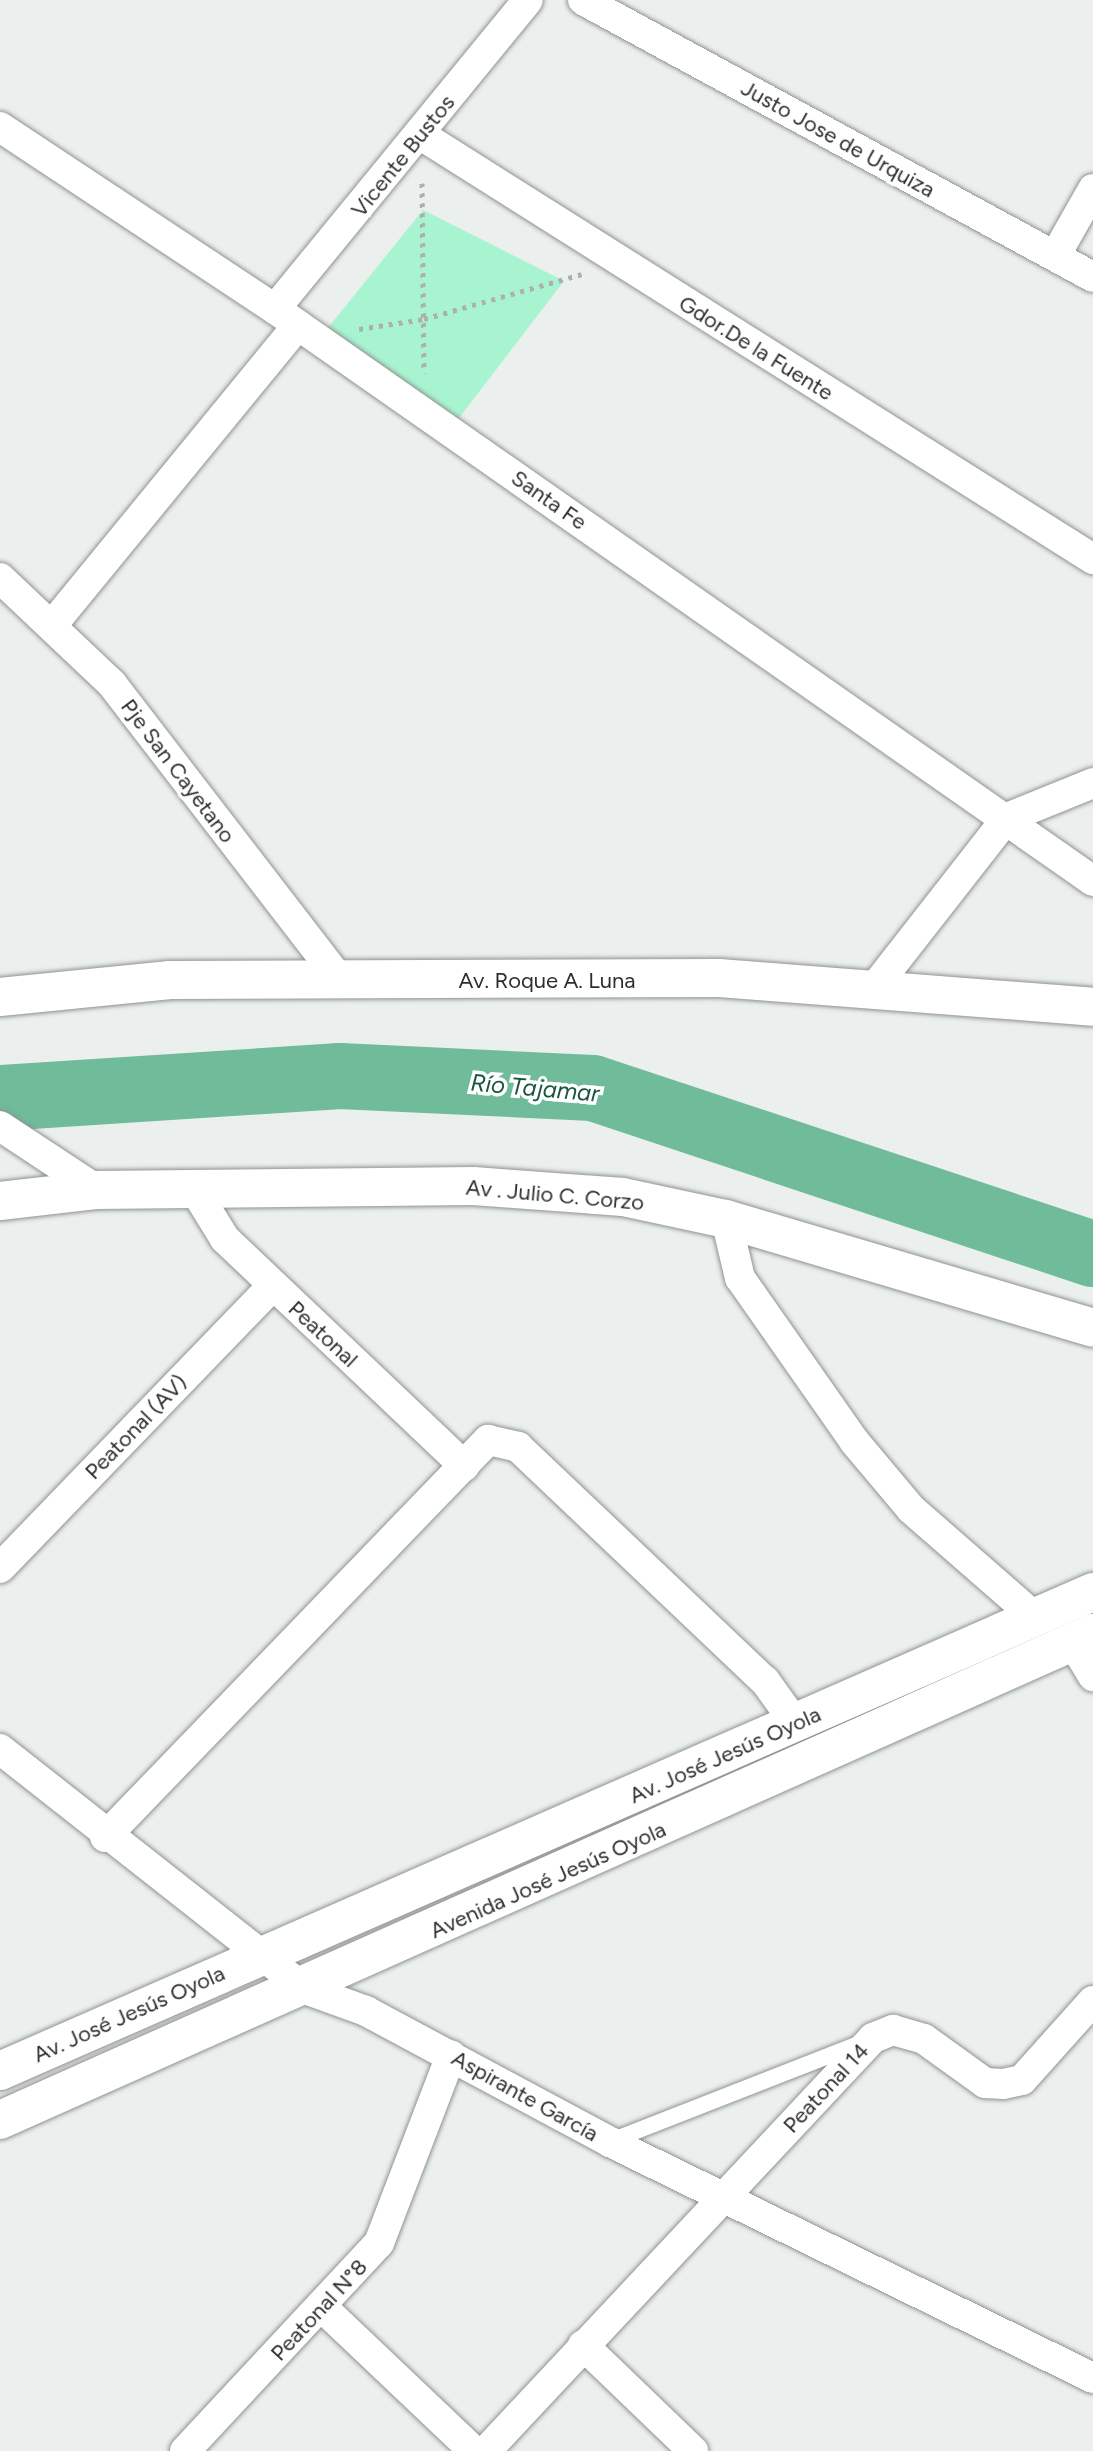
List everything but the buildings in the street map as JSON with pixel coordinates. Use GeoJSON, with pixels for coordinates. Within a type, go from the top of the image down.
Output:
{"type":"FeatureCollection","features":[{"type":"Feature","properties":{"kind":"street","name":"Vicente Bustos"},"geometry":{"type":"LineString","coordinates":[[54,623],[294,323],[421,135],[528,0]]}},
{"type":"Feature","properties":{"kind":"street","name":"Justo Jose de Urquiza"},"geometry":{"type":"LineString","coordinates":[[583,0],[1093,277]]}},
{"type":"Feature","properties":{"kind":"street","name":"Santa Fe"},"geometry":{"type":"LineString","coordinates":[[0,127],[294,323],[1007,818],[1093,881]]}},
{"type":"Feature","properties":{"kind":"street","name":"Gdor.De la Fuente"},"geometry":{"type":"LineString","coordinates":[[421,135],[1093,559]]}},
{"type":"Feature","properties":{"kind":"street"},"geometry":{"type":"LineString","coordinates":[[1055,256],[1093,189]]}},
{"type":"Feature","properties":{"kind":"street","name":"Pje San Cayetano"},"geometry":{"type":"LineString","coordinates":[[0,578],[54,623],[112,684],[340,980]]}},
{"type":"Feature","properties":{"kind":"street"},"geometry":{"type":"LineString","coordinates":[[871,992],[1007,818],[1093,783]]}},
{"type":"Feature","properties":{"kind":"street","name":"Av. Roque A. Luna"},"geometry":{"type":"LineString","coordinates":[[0,997],[170,980],[719,978],[1093,1007]]}},
{"type":"Feature","properties":{"kind":"street"},"geometry":{"type":"LineString","coordinates":[[0,1126],[97,1190]]}},
{"type":"Feature","properties":{"kind":"street","name":"Av . Julio C. Corzo"},"geometry":{"type":"LineString","coordinates":[[0,1201],[97,1190],[196,1192],[473,1186],[623,1197],[726,1219],[1093,1328]]}},
{"type":"Feature","properties":{"kind":"street","name":"Peatonal"},"geometry":{"type":"LineString","coordinates":[[196,1192],[225,1239],[464,1466]]}},
{"type":"Feature","properties":{"kind":"street"},"geometry":{"type":"LineString","coordinates":[[726,1219],[740,1278],[854,1441],[911,1509],[1036,1618]]}},
{"type":"Feature","properties":{"kind":"street","name":"Peatonal (AV)"},"geometry":{"type":"LineString","coordinates":[[0,1568],[272,1286]]}},
{"type":"Feature","properties":{"kind":"street"},"geometry":{"type":"LineString","coordinates":[[105,1837],[488,1440],[518,1447],[765,1681],[796,1724]]}},
{"type":"Feature","properties":{"kind":"street","name":"Av. José Jesús Oyola"},"geometry":{"type":"LineString","coordinates":[[0,2071],[1093,1592]]}},
{"type":"Feature","properties":{"kind":"street"},"geometry":{"type":"LineString","coordinates":[[1083,1638],[1093,1676]]}},
{"type":"Feature","properties":{"kind":"street","name":"Avenida José Jesús Oyola"},"geometry":{"type":"LineString","coordinates":[[0,2120],[305,1989],[1083,1638]]}},
{"type":"Feature","properties":{"kind":"street","name":"Aspirante García"},"geometry":{"type":"LineString","coordinates":[[0,1749],[105,1837],[258,1957],[305,1989],[451,2055],[610,2142],[1093,2378]]}},
{"type":"Feature","properties":{"kind":"street","name":"Peatonal 14"},"geometry":{"type":"LineString","coordinates":[[486,2451],[873,2038],[893,2030],[924,2039],[985,2083],[1003,2084],[1022,2080],[1093,2001]]}},
{"type":"Feature","properties":{"kind":"street","name":"Peatonal N°8"},"geometry":{"type":"LineString","coordinates":[[185,2451],[379,2243],[451,2055]]}},
{"type":"Feature","properties":{"kind":"street"},"geometry":{"type":"LineString","coordinates":[[322,2307],[474,2451]]}},
{"type":"Feature","properties":{"kind":"street"},"geometry":{"type":"LineString","coordinates":[[583,2345],[693,2451]]}},
{"type":"Feature","properties":{"kind":"lane"},"geometry":{"type":"LineString","coordinates":[[610,2142],[873,2038]]}},
{"type":"Feature","properties":{"kind":"path"},"geometry":{"type":"LineString","coordinates":[[421,135],[424,414]]}},
{"type":"Feature","properties":{"kind":"path"},"geometry":{"type":"LineString","coordinates":[[294,323],[424,319],[564,281],[616,259]]}},
{"type":"Feature","properties":{"kind":"green space"},"geometry":{"type":"Polygon","coordinates":[[[423,210],[564,281],[452,427],[323,334],[423,210]]]}},
{"type":"Feature","properties":{"kind":"waterway","name":"Río Tajamar"},"geometry":{"type":"LineString","coordinates":[[0,1098],[340,1076],[593,1088],[1093,1254]]}}]}
